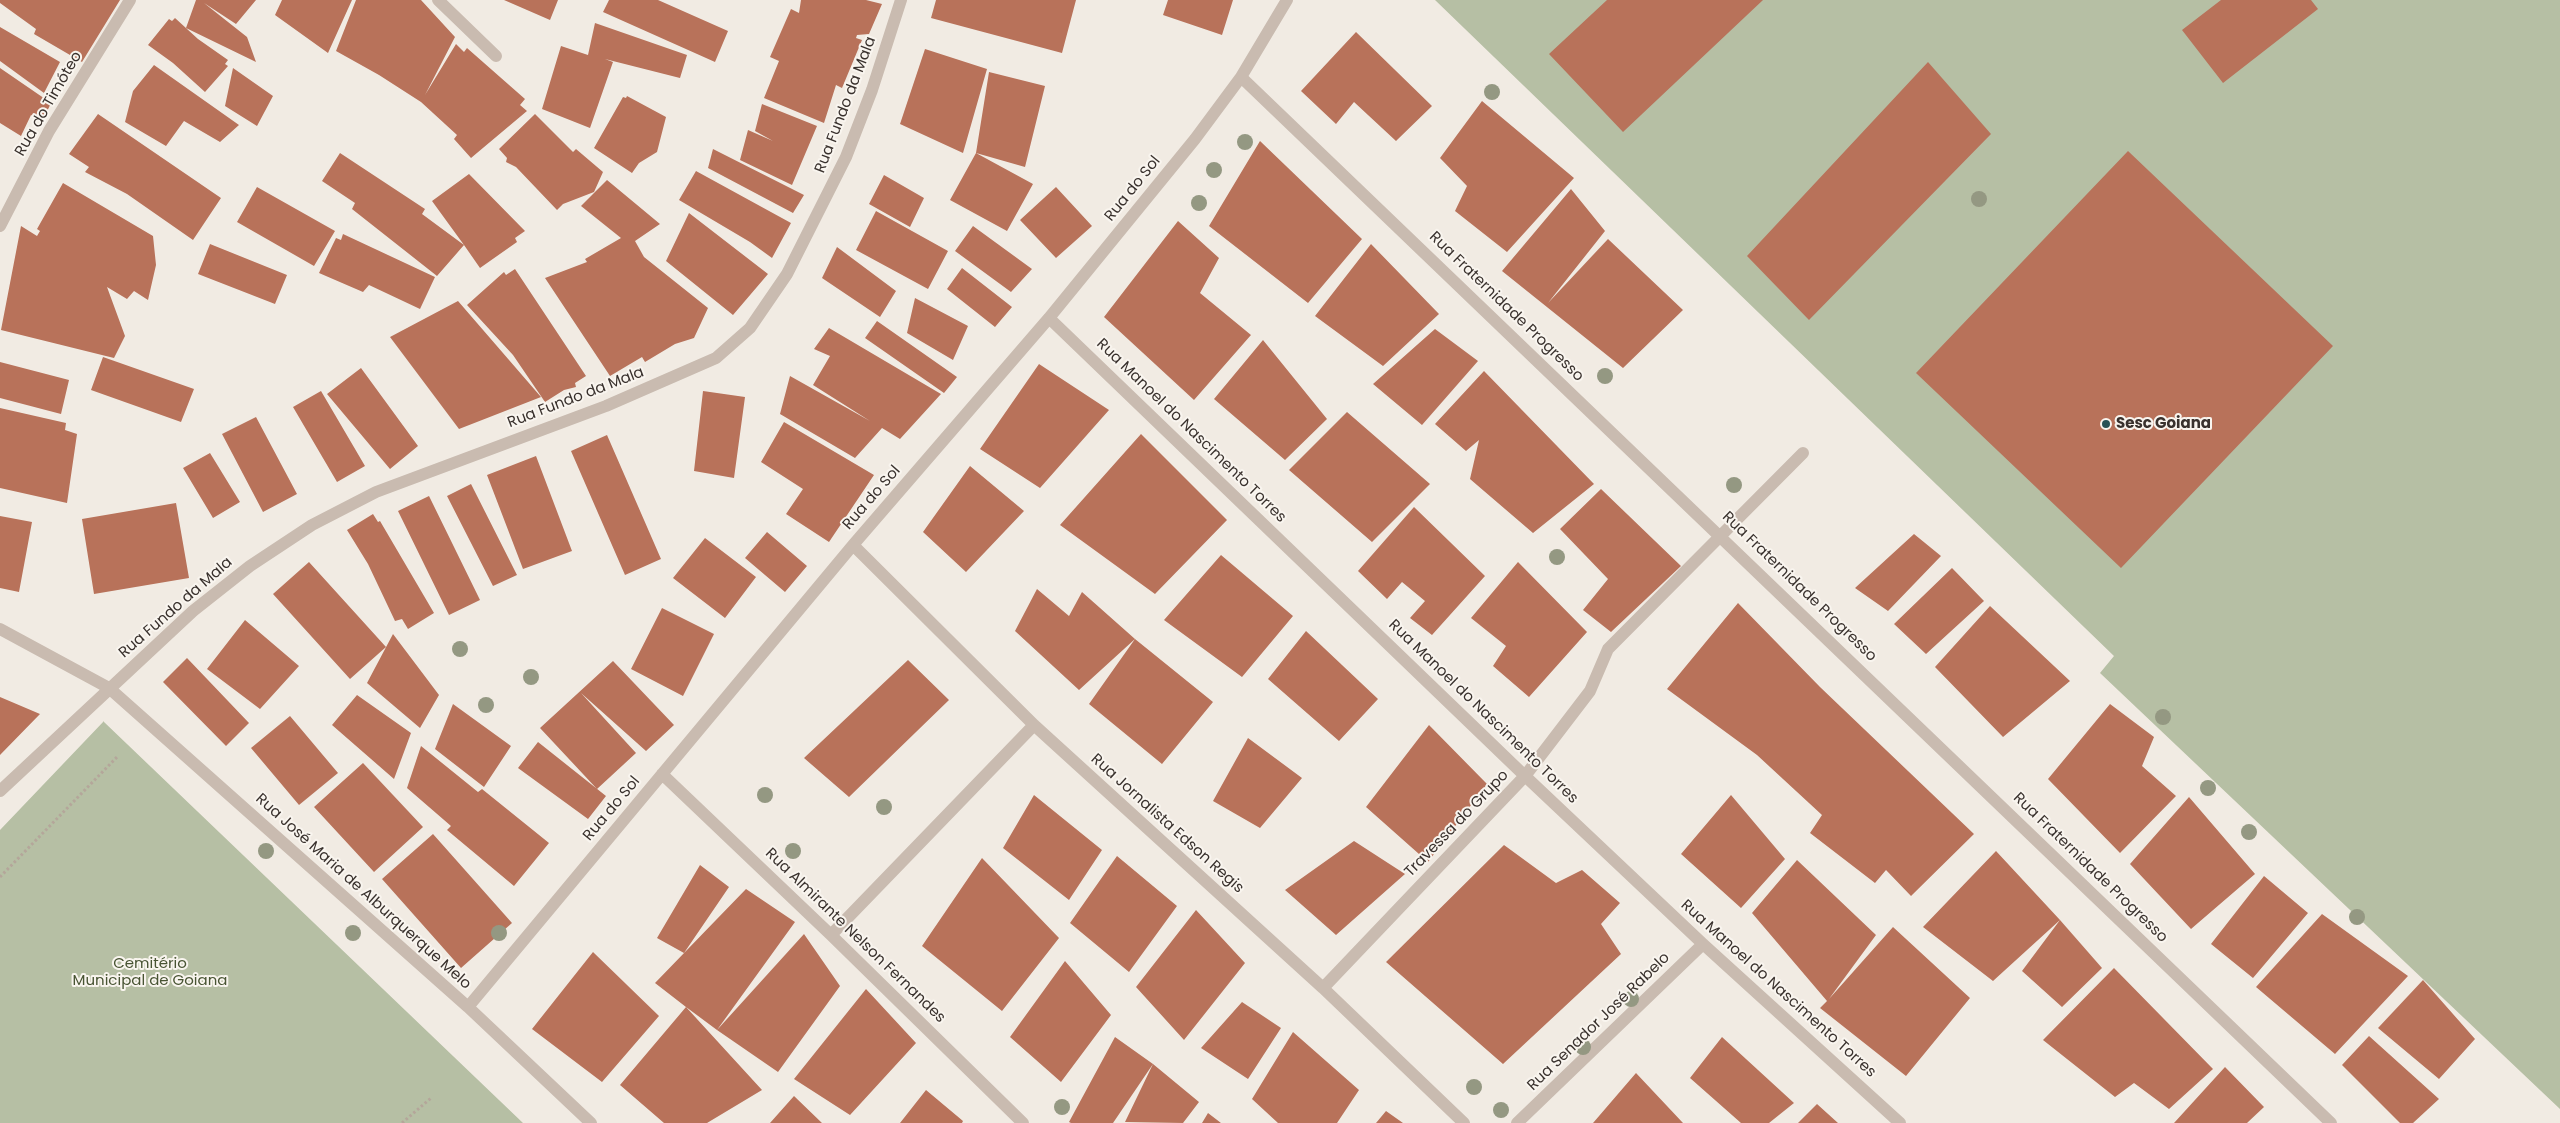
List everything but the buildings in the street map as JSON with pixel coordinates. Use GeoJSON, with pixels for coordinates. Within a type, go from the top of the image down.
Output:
{"type":"FeatureCollection","features":[{"type":"Feature","properties":{"kind":"street","name":"Rua do Timóteo"},"geometry":{"type":"LineString","coordinates":[[0,226],[49,131],[130,0]]}},
{"type":"Feature","properties":{"kind":"street"},"geometry":{"type":"LineString","coordinates":[[438,0],[496,56]]}},
{"type":"Feature","properties":{"kind":"street","name":"Rua Fundo da Mala"},"geometry":{"type":"LineString","coordinates":[[0,791],[193,611],[250,566],[312,525],[376,492],[606,406],[716,358],[750,328],[787,274],[846,157],[872,90],[901,0]]}},
{"type":"Feature","properties":{"kind":"street","name":"Rua do Sol"},"geometry":{"type":"LineString","coordinates":[[468,1007],[853,545],[1049,318],[1195,139],[1241,77],[1287,0]]}},
{"type":"Feature","properties":{"kind":"street","name":"Rua Fraternidade Progresso"},"geometry":{"type":"LineString","coordinates":[[1241,77],[1721,535],[2332,1123]]}},
{"type":"Feature","properties":{"kind":"street","name":"Rua Manoel do Nascimento Torres"},"geometry":{"type":"LineString","coordinates":[[1049,318],[1525,776],[1703,944],[1900,1123]]}},
{"type":"Feature","properties":{"kind":"street","name":"Travessa do Grupo"},"geometry":{"type":"LineString","coordinates":[[1323,988],[1525,776],[1590,691],[1608,649],[1803,453]]}},
{"type":"Feature","properties":{"kind":"street","name":"Rua Jornalista Edson Regis"},"geometry":{"type":"LineString","coordinates":[[853,545],[1034,725],[1323,988],[1464,1123]]}},
{"type":"Feature","properties":{"kind":"street","name":"Rua José Maria de Alburquerque Melo"},"geometry":{"type":"LineString","coordinates":[[0,629],[109,688],[468,1007],[591,1123]]}},
{"type":"Feature","properties":{"kind":"street"},"geometry":{"type":"LineString","coordinates":[[831,935],[1034,725]]}},
{"type":"Feature","properties":{"kind":"street","name":"Rua Almirante Nelson Fernandes"},"geometry":{"type":"LineString","coordinates":[[662,774],[1024,1123]]}},
{"type":"Feature","properties":{"kind":"street","name":"Rua Senador José Rabelo"},"geometry":{"type":"LineString","coordinates":[[1517,1123],[1703,944]]}},
{"type":"Feature","properties":{"kind":"path"},"geometry":{"type":"LineString","coordinates":[[0,877],[118,756]]}},
{"type":"Feature","properties":{"kind":"path"},"geometry":{"type":"LineString","coordinates":[[402,1123],[431,1098]]}},
{"type":"Feature","properties":{"kind":"green space","name":"Sesc Goiana"},"geometry":{"type":"Polygon","coordinates":[[[1435,0],[2560,0],[2560,1109],[2100,673],[2114,656],[1435,0]]]}},
{"type":"Feature","properties":{"kind":"green space","name":"Cemitério Municipal de Goiana"},"geometry":{"type":"Polygon","coordinates":[[[104,721],[523,1123],[0,1123],[0,830],[104,721]]]}},
{"type":"Feature","properties":{"kind":"place","name":"Sesc Goiana"},"geometry":{"type":"Point","coordinates":[2106,424]}}]}
